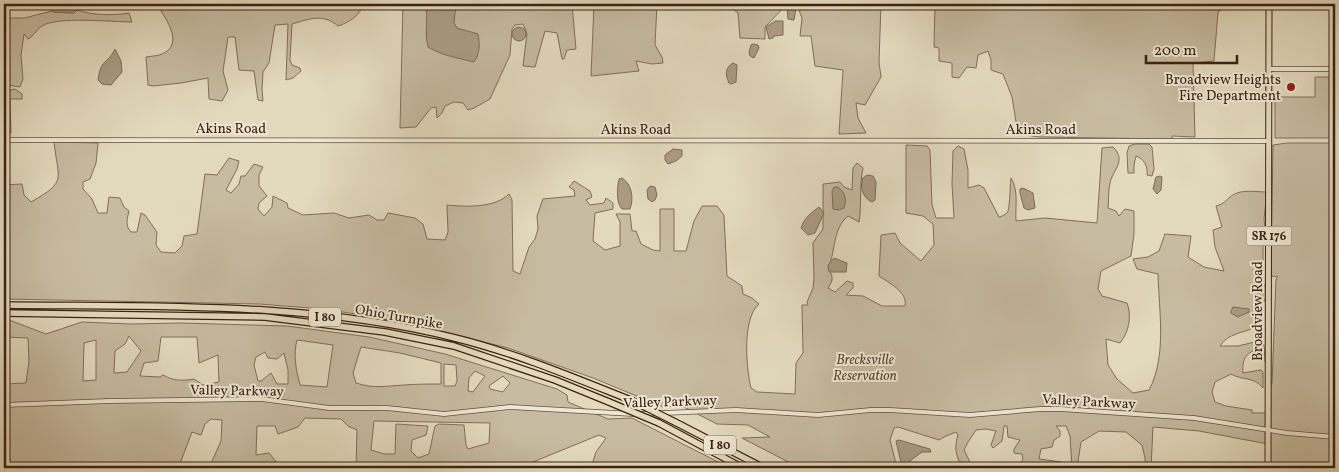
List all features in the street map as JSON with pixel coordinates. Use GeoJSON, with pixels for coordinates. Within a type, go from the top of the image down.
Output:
{"type":"FeatureCollection","features":[{"type":"Feature","properties":{"kind":"highway","name":"Ohio Turnpike"},"geometry":{"type":"LineString","coordinates":[[4,305],[254,309],[385,324],[455,338],[554,369],[634,401],[764,468]]}},
{"type":"Feature","properties":{"kind":"highway","name":"Ohio Turnpike"},"geometry":{"type":"LineString","coordinates":[[4,313],[265,317],[385,332],[454,346],[555,380],[659,423],[743,468]]}},
{"type":"Feature","properties":{"kind":"main road","name":"Broadview Road"},"geometry":{"type":"LineString","coordinates":[[1268,468],[1269,4]]}},
{"type":"Feature","properties":{"kind":"street"},"geometry":{"type":"LineString","coordinates":[[1270,69],[1335,69]]}},
{"type":"Feature","properties":{"kind":"street","name":"Akins Road"},"geometry":{"type":"LineString","coordinates":[[4,140],[1269,142]]}},
{"type":"Feature","properties":{"kind":"street","name":"Valley Parkway"},"geometry":{"type":"LineString","coordinates":[[4,406],[262,399],[329,408],[387,408],[444,414],[510,407],[620,414],[736,410],[798,415],[871,410],[970,415],[1050,409],[1201,419],[1287,433],[1335,437]]}},
{"type":"Feature","properties":{"kind":"green space"},"geometry":{"type":"Polygon","coordinates":[[[159,4],[363,4],[360,12],[354,18],[338,26],[321,18],[292,24],[290,60],[292,65],[300,68],[301,71],[293,78],[286,80],[288,24],[275,25],[269,63],[263,72],[263,101],[258,100],[254,71],[239,70],[235,37],[228,37],[223,71],[228,90],[222,101],[209,99],[208,78],[181,83],[148,85],[146,57],[160,55],[169,50],[173,39],[172,32],[159,8],[159,4]]]}},
{"type":"Feature","properties":{"kind":"green space"},"geometry":{"type":"Polygon","coordinates":[[[403,4],[572,4],[576,49],[567,50],[564,59],[562,59],[557,33],[545,31],[535,67],[523,66],[527,33],[523,24],[515,25],[512,29],[510,55],[490,99],[468,110],[463,103],[454,102],[445,106],[437,118],[436,107],[431,108],[416,127],[400,128],[403,4]]]}},
{"type":"Feature","properties":{"kind":"green space"},"geometry":{"type":"Polygon","coordinates":[[[594,4],[657,4],[655,45],[662,57],[663,63],[652,64],[636,61],[639,71],[591,76],[594,4]]]}},
{"type":"Feature","properties":{"kind":"green space"},"geometry":{"type":"Polygon","coordinates":[[[726,4],[787,4],[765,27],[765,39],[740,38],[738,13],[726,4]]]}},
{"type":"Feature","properties":{"kind":"green space"},"geometry":{"type":"Polygon","coordinates":[[[793,4],[881,4],[879,62],[881,77],[865,105],[856,103],[858,118],[866,133],[839,134],[843,70],[815,66],[811,36],[800,36],[802,18],[797,5],[793,4]]]}},
{"type":"Feature","properties":{"kind":"green space"},"geometry":{"type":"Polygon","coordinates":[[[935,4],[1254,4],[1224,8],[1218,12],[1214,61],[1193,63],[1195,137],[1172,136],[1172,139],[1039,137],[1018,134],[1012,97],[1003,74],[991,70],[991,60],[988,51],[978,55],[976,68],[967,67],[959,78],[952,77],[952,63],[939,61],[939,48],[934,47],[935,4]]]}},
{"type":"Feature","properties":{"kind":"green space"},"geometry":{"type":"Polygon","coordinates":[[[76,10],[102,15],[129,13],[132,22],[60,21],[42,26],[28,39],[24,34],[21,55],[23,79],[20,87],[7,85],[4,18],[24,18],[52,11],[73,13],[76,10]]]}},
{"type":"Feature","properties":{"kind":"green space"},"geometry":{"type":"Polygon","coordinates":[[[1315,77],[1335,77],[1335,138],[1275,138],[1275,97],[1315,97],[1315,77]]]}},
{"type":"Feature","properties":{"kind":"green space"},"geometry":{"type":"Polygon","coordinates":[[[15,89],[22,94],[22,99],[10,99],[11,133],[6,135],[4,92],[15,89]]]}},
{"type":"Feature","properties":{"kind":"green space","name":"Brecksville Reservation"},"geometry":{"type":"Polygon","coordinates":[[[54,142],[98,143],[96,163],[90,179],[83,182],[83,189],[92,199],[98,213],[107,213],[109,197],[120,198],[124,207],[129,211],[127,225],[131,232],[137,232],[141,213],[145,215],[157,232],[156,245],[161,252],[175,253],[182,246],[184,236],[197,234],[205,174],[217,175],[229,158],[239,161],[226,190],[231,193],[239,184],[241,176],[245,176],[254,164],[263,167],[259,175],[259,186],[267,196],[259,203],[258,209],[264,216],[272,207],[273,196],[287,203],[288,208],[303,215],[334,213],[349,218],[369,215],[377,220],[384,220],[388,213],[415,218],[423,224],[427,239],[445,240],[448,232],[447,205],[480,206],[496,202],[509,194],[512,200],[513,271],[520,274],[529,247],[535,239],[538,229],[537,216],[543,199],[575,196],[574,190],[569,187],[574,181],[590,191],[592,197],[586,200],[590,205],[604,203],[606,198],[613,203],[613,209],[595,213],[593,241],[605,250],[620,246],[620,222],[616,214],[630,214],[632,231],[636,231],[641,244],[660,251],[660,209],[674,209],[674,251],[686,251],[694,221],[702,206],[717,206],[724,215],[727,276],[742,286],[743,294],[759,304],[750,320],[748,331],[747,356],[751,388],[757,392],[795,394],[796,363],[803,353],[802,305],[808,305],[807,302],[813,288],[813,243],[823,229],[823,184],[840,182],[844,187],[852,190],[853,168],[857,163],[863,168],[859,222],[848,216],[839,227],[828,268],[832,278],[828,288],[835,292],[847,281],[853,283],[853,288],[846,295],[863,296],[882,306],[905,306],[904,296],[901,292],[879,276],[881,235],[895,233],[900,243],[921,261],[934,245],[933,224],[923,216],[906,213],[906,145],[927,146],[930,150],[932,205],[936,218],[954,218],[953,151],[958,146],[964,149],[968,170],[968,188],[979,185],[984,188],[999,217],[1008,211],[1011,178],[1016,194],[1016,221],[1045,218],[1097,223],[1102,148],[1113,147],[1117,152],[1119,161],[1110,183],[1108,208],[1116,211],[1119,216],[1125,209],[1134,211],[1134,234],[1131,256],[1101,271],[1098,289],[1102,296],[1127,303],[1129,308],[1127,329],[1123,339],[1120,343],[1106,339],[1108,365],[1117,379],[1133,393],[1149,390],[1155,377],[1158,363],[1161,334],[1158,274],[1137,269],[1133,259],[1148,257],[1159,251],[1165,234],[1191,236],[1188,257],[1204,267],[1224,271],[1215,247],[1213,230],[1222,227],[1216,206],[1237,193],[1249,191],[1267,192],[1264,219],[1266,236],[1263,239],[1263,268],[1257,275],[1266,287],[1266,298],[1259,310],[1256,327],[1227,338],[1220,346],[1238,346],[1259,341],[1264,345],[1265,361],[1262,360],[1258,349],[1247,355],[1243,368],[1243,373],[1261,370],[1263,372],[1263,388],[1252,380],[1231,374],[1215,382],[1212,392],[1215,402],[1226,406],[1252,410],[1252,413],[1268,413],[1269,385],[1272,384],[1276,279],[1278,277],[1271,276],[1273,145],[1287,143],[1335,143],[1335,468],[1268,468],[1268,444],[1199,431],[1153,427],[1151,468],[1145,468],[1142,445],[1126,432],[1099,431],[1081,442],[1077,468],[1072,468],[1070,436],[1066,426],[1056,426],[1060,431],[1060,436],[1054,440],[1052,447],[1041,449],[1039,459],[1062,462],[1061,468],[1010,468],[1010,465],[1019,466],[1023,459],[1022,454],[1014,453],[1014,449],[1020,440],[1008,437],[1007,426],[1004,426],[1002,441],[993,448],[991,445],[996,431],[976,430],[964,450],[970,462],[964,463],[959,461],[956,451],[958,435],[956,432],[939,440],[898,427],[894,428],[890,440],[897,468],[800,468],[742,438],[770,437],[748,425],[717,424],[682,406],[663,407],[593,378],[508,348],[432,329],[323,309],[259,304],[4,299],[4,185],[22,184],[24,195],[31,202],[51,189],[56,184],[58,178],[54,142]]]}},
{"type":"Feature","properties":{"kind":"green space"},"geometry":{"type":"Polygon","coordinates":[[[1149,144],[1152,147],[1154,169],[1152,176],[1147,175],[1145,163],[1136,156],[1134,173],[1128,173],[1127,153],[1129,146],[1149,144]]]}},
{"type":"Feature","properties":{"kind":"green space"},"geometry":{"type":"Polygon","coordinates":[[[4,318],[46,334],[82,322],[287,326],[369,337],[445,354],[557,389],[567,395],[568,402],[608,419],[632,418],[730,468],[591,468],[596,452],[606,438],[599,435],[528,464],[528,468],[356,468],[357,430],[348,426],[341,419],[305,418],[298,427],[278,434],[275,426],[257,426],[256,455],[269,453],[281,468],[209,468],[221,441],[222,420],[211,419],[205,424],[201,435],[192,432],[180,468],[4,468],[4,384],[26,383],[29,361],[28,338],[4,337],[4,318]],[[129,336],[125,344],[115,351],[114,373],[127,372],[141,351],[129,336]],[[161,337],[158,361],[144,363],[140,376],[160,377],[163,375],[178,380],[194,379],[203,385],[219,382],[218,355],[199,363],[197,337],[161,337]],[[96,340],[84,343],[83,381],[96,380],[96,340]],[[297,340],[295,357],[300,385],[327,387],[333,345],[297,340]],[[361,347],[353,373],[356,383],[369,386],[441,384],[441,363],[400,353],[361,347]],[[265,352],[256,357],[254,365],[258,381],[261,381],[271,373],[277,384],[288,384],[288,370],[284,353],[277,359],[268,358],[265,352]],[[444,364],[444,386],[455,386],[457,381],[456,365],[444,364]],[[475,371],[469,378],[468,391],[473,392],[485,376],[475,371]],[[503,376],[489,386],[490,389],[503,392],[510,383],[503,376]],[[374,421],[371,450],[384,454],[395,454],[396,424],[428,426],[426,435],[412,440],[411,451],[418,458],[429,454],[435,426],[439,424],[464,425],[468,449],[489,443],[490,423],[374,421]]]}},
{"type":"Feature","properties":{"kind":"shaded area"},"geometry":{"type":"Polygon","coordinates":[[[50,4],[78,4],[78,9],[74,13],[53,12],[50,9],[50,4]]]}},
{"type":"Feature","properties":{"kind":"shaded area"},"geometry":{"type":"Polygon","coordinates":[[[425,4],[456,4],[454,23],[457,28],[478,34],[479,49],[474,62],[445,55],[428,47],[425,4]]]}},
{"type":"Feature","properties":{"kind":"shaded area"},"geometry":{"type":"Polygon","coordinates":[[[789,4],[796,8],[794,20],[788,19],[787,7],[789,4]]]}},
{"type":"Feature","properties":{"kind":"shaded area"},"geometry":{"type":"Polygon","coordinates":[[[775,21],[783,21],[783,35],[774,36],[769,39],[766,27],[775,21]]]}},
{"type":"Feature","properties":{"kind":"shaded area"},"geometry":{"type":"Polygon","coordinates":[[[516,27],[522,27],[526,34],[522,41],[516,41],[512,37],[512,31],[516,27]]]}},
{"type":"Feature","properties":{"kind":"shaded area"},"geometry":{"type":"Polygon","coordinates":[[[753,44],[758,45],[759,48],[754,58],[750,56],[749,52],[753,44]]]}},
{"type":"Feature","properties":{"kind":"shaded area"},"geometry":{"type":"Polygon","coordinates":[[[115,49],[121,61],[122,72],[111,85],[102,84],[98,80],[101,68],[115,49]]]}},
{"type":"Feature","properties":{"kind":"shaded area"},"geometry":{"type":"Polygon","coordinates":[[[733,63],[737,65],[736,82],[731,84],[726,72],[733,63]]]}},
{"type":"Feature","properties":{"kind":"shaded area"},"geometry":{"type":"Polygon","coordinates":[[[673,149],[682,150],[682,156],[668,164],[665,160],[665,155],[673,149]]]}},
{"type":"Feature","properties":{"kind":"shaded area"},"geometry":{"type":"Polygon","coordinates":[[[867,175],[873,176],[876,182],[875,200],[872,202],[866,198],[862,188],[863,178],[867,175]]]}},
{"type":"Feature","properties":{"kind":"shaded area"},"geometry":{"type":"Polygon","coordinates":[[[1156,177],[1162,177],[1161,190],[1157,194],[1153,189],[1156,177]]]}},
{"type":"Feature","properties":{"kind":"shaded area"},"geometry":{"type":"Polygon","coordinates":[[[622,178],[630,188],[632,201],[630,209],[622,209],[619,203],[618,186],[619,179],[622,178]]]}},
{"type":"Feature","properties":{"kind":"shaded area"},"geometry":{"type":"Polygon","coordinates":[[[650,186],[655,187],[657,195],[652,202],[648,199],[647,190],[650,186]]]}},
{"type":"Feature","properties":{"kind":"shaded area"},"geometry":{"type":"Polygon","coordinates":[[[834,187],[838,187],[845,196],[844,208],[839,210],[833,209],[832,191],[834,187]]]}},
{"type":"Feature","properties":{"kind":"shaded area"},"geometry":{"type":"Polygon","coordinates":[[[1023,188],[1033,193],[1035,208],[1028,210],[1024,208],[1020,193],[1020,189],[1023,188]]]}},
{"type":"Feature","properties":{"kind":"shaded area"},"geometry":{"type":"Polygon","coordinates":[[[819,207],[824,213],[815,233],[808,235],[801,228],[802,224],[819,207]]]}},
{"type":"Feature","properties":{"kind":"shaded area"},"geometry":{"type":"Polygon","coordinates":[[[834,258],[847,263],[846,272],[829,272],[828,265],[834,258]]]}},
{"type":"Feature","properties":{"kind":"shaded area"},"geometry":{"type":"Polygon","coordinates":[[[1233,307],[1249,309],[1249,312],[1238,317],[1231,313],[1233,307]]]}},
{"type":"Feature","properties":{"kind":"shaded area"},"geometry":{"type":"Polygon","coordinates":[[[899,440],[930,449],[931,452],[922,452],[902,467],[896,441],[899,440]]]}},
{"type":"Feature","properties":{"kind":"place","name":"Broadview Heights Fire Department"},"geometry":{"type":"Point","coordinates":[1291,87]}}]}
